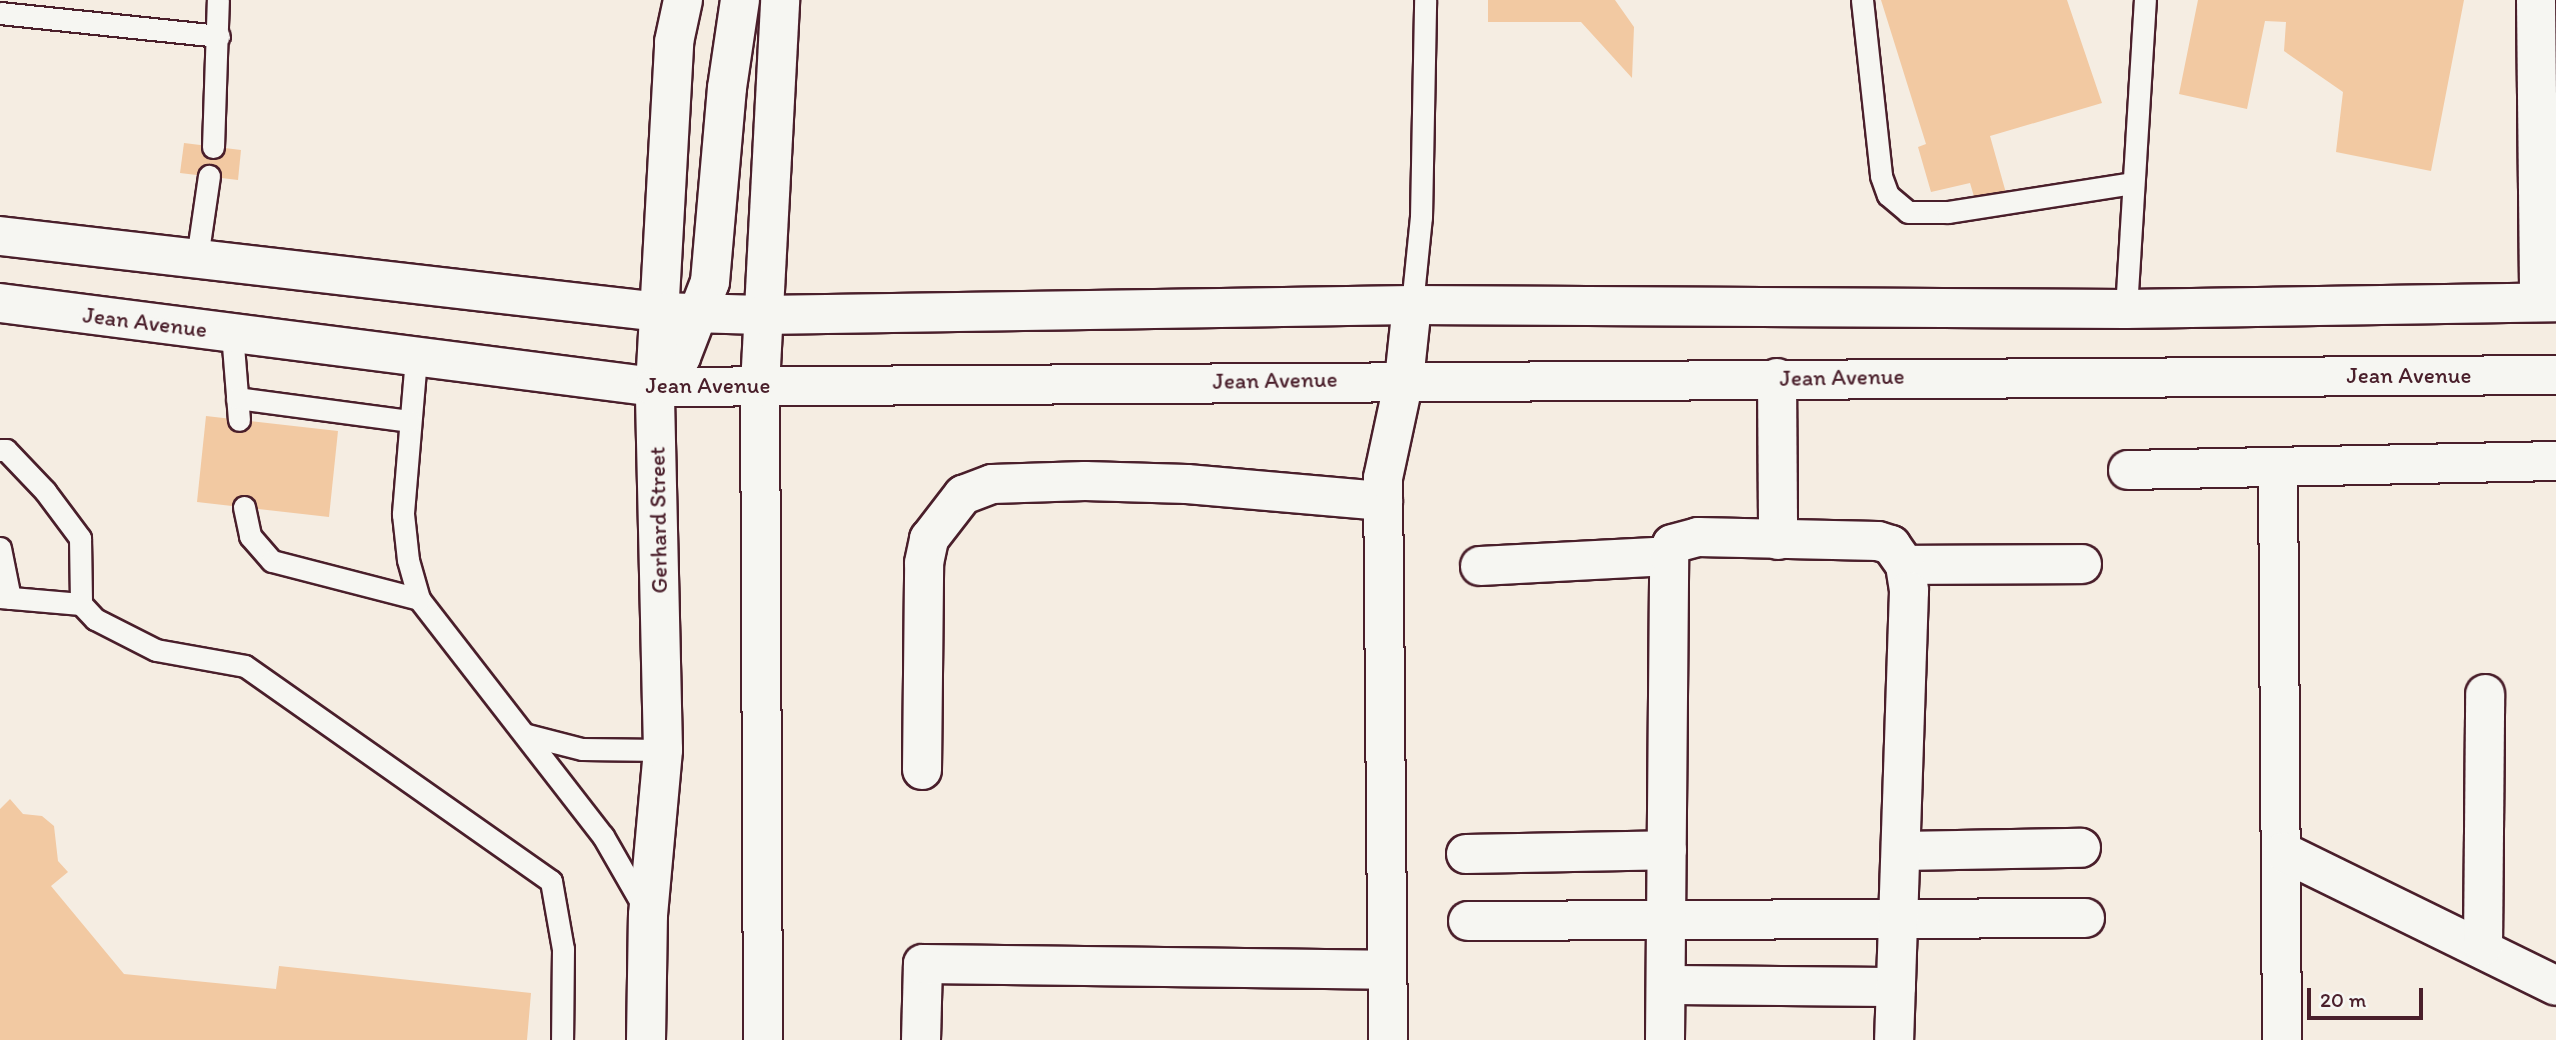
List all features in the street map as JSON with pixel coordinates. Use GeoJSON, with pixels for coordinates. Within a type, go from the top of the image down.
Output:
{"type":"FeatureCollection","features":[{"type":"Feature","properties":{"kind":"street","name":"Gerhard Street"},"geometry":{"type":"LineString","coordinates":[[646,1040],[648,915],[663,750],[655,387],[674,42],[683,0]]}},
{"type":"Feature","properties":{"kind":"street"},"geometry":{"type":"LineString","coordinates":[[655,387],[675,368],[701,313],[710,282],[727,88],[740,0]]}},
{"type":"Feature","properties":{"kind":"street"},"geometry":{"type":"LineString","coordinates":[[763,1040],[761,315],[780,0]]}},
{"type":"Feature","properties":{"kind":"street"},"geometry":{"type":"LineString","coordinates":[[0,236],[659,312],[761,315],[1412,305],[2126,309],[2548,302],[2536,0]]}},
{"type":"Feature","properties":{"kind":"street","name":"Jean Avenue"},"geometry":{"type":"LineString","coordinates":[[0,303],[655,387],[1404,380],[2556,375]]}},
{"type":"Feature","properties":{"kind":"street"},"geometry":{"type":"LineString","coordinates":[[1388,1040],[1383,501],[1386,450],[1404,380],[1412,305]]}},
{"type":"Feature","properties":{"kind":"street"},"geometry":{"type":"LineString","coordinates":[[1777,378],[1778,540]]}},
{"type":"Feature","properties":{"kind":"street"},"geometry":{"type":"LineString","coordinates":[[2128,470],[2278,469],[2556,461]]}},
{"type":"Feature","properties":{"kind":"street"},"geometry":{"type":"LineString","coordinates":[[2278,469],[2283,852],[2282,1040]]}},
{"type":"Feature","properties":{"kind":"street"},"geometry":{"type":"LineString","coordinates":[[922,770],[924,563],[929,539],[963,495],[992,484],[1085,481],[1383,501]]}},
{"type":"Feature","properties":{"kind":"street"},"geometry":{"type":"LineString","coordinates":[[1665,1040],[1669,556],[1672,544],[1687,538],[1885,543],[1905,565],[1909,591],[1894,1040]]}},
{"type":"Feature","properties":{"kind":"street"},"geometry":{"type":"LineString","coordinates":[[1480,566],[1669,556]]}},
{"type":"Feature","properties":{"kind":"street"},"geometry":{"type":"LineString","coordinates":[[1905,565],[2082,564]]}},
{"type":"Feature","properties":{"kind":"street"},"geometry":{"type":"LineString","coordinates":[[2483,946],[2485,694]]}},
{"type":"Feature","properties":{"kind":"street"},"geometry":{"type":"LineString","coordinates":[[1901,851],[2081,848]]}},
{"type":"Feature","properties":{"kind":"street"},"geometry":{"type":"LineString","coordinates":[[1466,854],[1667,850]]}},
{"type":"Feature","properties":{"kind":"street"},"geometry":{"type":"LineString","coordinates":[[2283,852],[2483,946],[2556,986]]}},
{"type":"Feature","properties":{"kind":"street"},"geometry":{"type":"LineString","coordinates":[[1468,921],[2085,918]]}},
{"type":"Feature","properties":{"kind":"street"},"geometry":{"type":"LineString","coordinates":[[921,1040],[923,964],[1386,970]]}},
{"type":"Feature","properties":{"kind":"street"},"geometry":{"type":"LineString","coordinates":[[1666,985],[1896,986]]}},
{"type":"Feature","properties":{"kind":"lane"},"geometry":{"type":"LineString","coordinates":[[213,147],[219,36],[218,0]]}},
{"type":"Feature","properties":{"kind":"lane"},"geometry":{"type":"LineString","coordinates":[[1412,305],[1421,217],[1425,0]]}},
{"type":"Feature","properties":{"kind":"lane"},"geometry":{"type":"LineString","coordinates":[[1862,0],[1881,176],[1888,195],[1908,212],[1948,212],[2133,183]]}},
{"type":"Feature","properties":{"kind":"lane"},"geometry":{"type":"LineString","coordinates":[[2126,309],[2145,0]]}},
{"type":"Feature","properties":{"kind":"lane"},"geometry":{"type":"LineString","coordinates":[[0,13],[219,36]]}},
{"type":"Feature","properties":{"kind":"lane"},"geometry":{"type":"LineString","coordinates":[[197,258],[209,176]]}},
{"type":"Feature","properties":{"kind":"lane"},"geometry":{"type":"LineString","coordinates":[[232,333],[239,420]]}},
{"type":"Feature","properties":{"kind":"lane"},"geometry":{"type":"LineString","coordinates":[[416,358],[403,514],[408,559],[419,599],[603,836],[648,915]]}},
{"type":"Feature","properties":{"kind":"lane"},"geometry":{"type":"LineString","coordinates":[[237,398],[409,421]]}},
{"type":"Feature","properties":{"kind":"lane"},"geometry":{"type":"LineString","coordinates":[[0,450],[6,450],[45,491],[80,538],[81,604]]}},
{"type":"Feature","properties":{"kind":"lane"},"geometry":{"type":"LineString","coordinates":[[244,507],[250,536],[272,561],[419,599]]}},
{"type":"Feature","properties":{"kind":"lane"},"geometry":{"type":"LineString","coordinates":[[0,548],[5,598],[81,604],[110,630],[139,644],[245,666],[547,878],[554,887],[563,949],[562,1040]]}},
{"type":"Feature","properties":{"kind":"lane"},"geometry":{"type":"LineString","coordinates":[[527,736],[582,749],[663,750]]}},
{"type":"Feature","properties":{"kind":"building"},"geometry":{"type":"Polygon","coordinates":[[[1488,0],[1615,0],[1634,27],[1632,78],[1581,22],[1488,22],[1488,0]]]}},
{"type":"Feature","properties":{"kind":"building"},"geometry":{"type":"Polygon","coordinates":[[[1881,0],[2067,0],[2102,103],[1990,136],[2006,193],[1975,200],[1970,183],[1931,192],[1918,147],[1926,144],[1881,0]]]}},
{"type":"Feature","properties":{"kind":"building"},"geometry":{"type":"Polygon","coordinates":[[[2198,0],[2464,0],[2431,171],[2336,152],[2343,92],[2284,51],[2286,22],[2265,21],[2247,109],[2179,94],[2198,0]]]}},
{"type":"Feature","properties":{"kind":"building"},"geometry":{"type":"Polygon","coordinates":[[[184,143],[241,150],[238,180],[180,173],[184,143]]]}},
{"type":"Feature","properties":{"kind":"building"},"geometry":{"type":"Polygon","coordinates":[[[206,416],[338,431],[329,517],[197,502],[206,416]]]}},
{"type":"Feature","properties":{"kind":"building"},"geometry":{"type":"Polygon","coordinates":[[[10,799],[23,814],[42,816],[54,826],[58,861],[68,872],[51,886],[124,974],[276,989],[279,966],[531,993],[527,1040],[0,1040],[0,809],[10,799]]]}}]}
